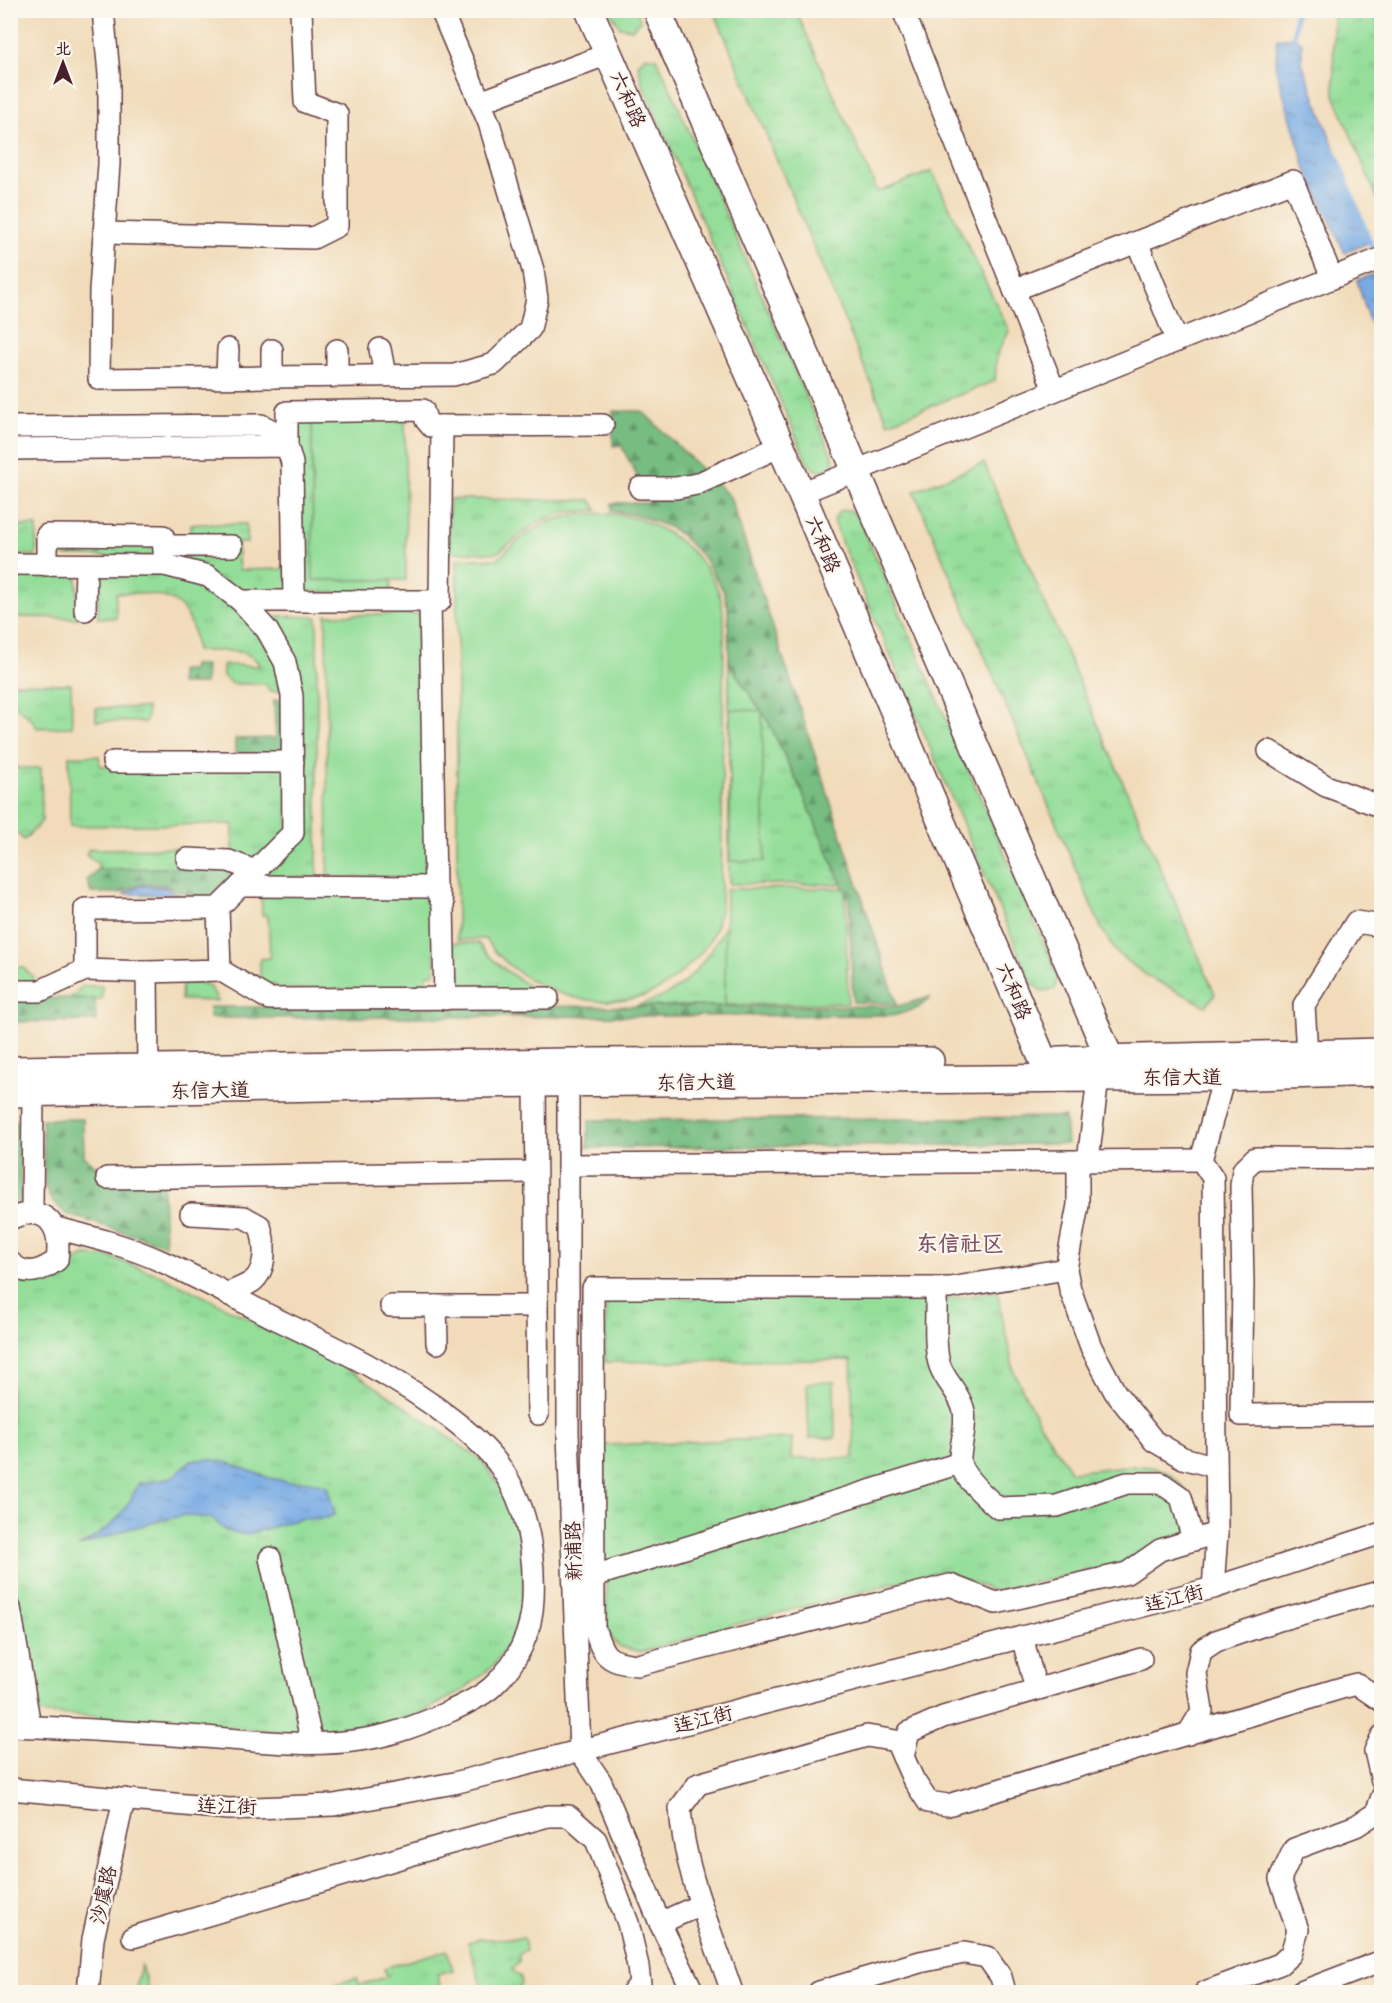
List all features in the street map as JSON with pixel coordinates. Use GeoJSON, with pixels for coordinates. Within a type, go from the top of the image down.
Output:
{"type":"FeatureCollection","features":[{"type":"Feature","properties":{"kind":"main road","name":"六和路"},"geometry":{"type":"LineString","coordinates":[[590,10],[801,492],[1049,1069]]}},
{"type":"Feature","properties":{"kind":"main road"},"geometry":{"type":"LineString","coordinates":[[657,10],[855,470],[1109,1071]]}},
{"type":"Feature","properties":{"kind":"main road","name":"东信大道"},"geometry":{"type":"LineString","coordinates":[[1109,1071],[1307,1053],[1382,1052]]}},
{"type":"Feature","properties":{"kind":"main road","name":"东信大道"},"geometry":{"type":"LineString","coordinates":[[10,1070],[570,1062],[1049,1069],[1224,1077],[1382,1072]]}},
{"type":"Feature","properties":{"kind":"main road","name":"东信大道"},"geometry":{"type":"LineString","coordinates":[[22,1093],[568,1083],[1049,1069]]}},
{"type":"Feature","properties":{"kind":"street"},"geometry":{"type":"LineString","coordinates":[[103,10],[109,74],[109,164],[100,291],[99,379],[454,375],[494,364],[530,329],[537,299],[533,270],[489,123],[441,10]]}},
{"type":"Feature","properties":{"kind":"street"},"geometry":{"type":"LineString","coordinates":[[104,233],[313,238],[337,226],[337,114],[304,102],[301,10]]}},
{"type":"Feature","properties":{"kind":"street"},"geometry":{"type":"LineString","coordinates":[[903,10],[1054,390]]}},
{"type":"Feature","properties":{"kind":"street"},"geometry":{"type":"LineString","coordinates":[[480,102],[608,54]]}},
{"type":"Feature","properties":{"kind":"street"},"geometry":{"type":"LineString","coordinates":[[1014,290],[1293,181],[1332,278]]}},
{"type":"Feature","properties":{"kind":"street"},"geometry":{"type":"LineString","coordinates":[[1137,242],[1177,341]]}},
{"type":"Feature","properties":{"kind":"street"},"geometry":{"type":"LineString","coordinates":[[801,492],[1382,258]]}},
{"type":"Feature","properties":{"kind":"street"},"geometry":{"type":"LineString","coordinates":[[227,377],[228,349]]}},
{"type":"Feature","properties":{"kind":"street"},"geometry":{"type":"LineString","coordinates":[[380,349],[385,375]]}},
{"type":"Feature","properties":{"kind":"street"},"geometry":{"type":"LineString","coordinates":[[272,350],[272,376]]}},
{"type":"Feature","properties":{"kind":"street"},"geometry":{"type":"LineString","coordinates":[[337,350],[337,376]]}},
{"type":"Feature","properties":{"kind":"street"},"geometry":{"type":"LineString","coordinates":[[294,601],[292,463],[287,446],[287,412],[423,410],[431,426],[603,425]]}},
{"type":"Feature","properties":{"kind":"street"},"geometry":{"type":"LineString","coordinates":[[10,427],[261,425],[273,431],[287,446]]}},
{"type":"Feature","properties":{"kind":"street"},"geometry":{"type":"LineString","coordinates":[[242,601],[440,601],[442,426]]}},
{"type":"Feature","properties":{"kind":"street"},"geometry":{"type":"LineString","coordinates":[[10,449],[287,446]]}},
{"type":"Feature","properties":{"kind":"street"},"geometry":{"type":"LineString","coordinates":[[640,488],[676,488],[697,484],[781,446]]}},
{"type":"Feature","properties":{"kind":"street"},"geometry":{"type":"LineString","coordinates":[[47,564],[47,535],[163,536],[165,556]]}},
{"type":"Feature","properties":{"kind":"street"},"geometry":{"type":"LineString","coordinates":[[10,564],[86,565],[232,546]]}},
{"type":"Feature","properties":{"kind":"street"},"geometry":{"type":"LineString","coordinates":[[85,970],[85,909],[218,908],[293,833],[292,696],[285,662],[267,630],[242,601],[208,576],[165,556]]}},
{"type":"Feature","properties":{"kind":"street"},"geometry":{"type":"LineString","coordinates":[[85,610],[86,565]]}},
{"type":"Feature","properties":{"kind":"street"},"geometry":{"type":"LineString","coordinates":[[430,601],[435,887],[443,905],[445,999]]}},
{"type":"Feature","properties":{"kind":"street"},"geometry":{"type":"LineString","coordinates":[[1269,751],[1326,786],[1382,807]]}},
{"type":"Feature","properties":{"kind":"street"},"geometry":{"type":"LineString","coordinates":[[113,762],[293,762]]}},
{"type":"Feature","properties":{"kind":"street"},"geometry":{"type":"LineString","coordinates":[[187,859],[229,861],[248,879],[435,887]]}},
{"type":"Feature","properties":{"kind":"street"},"geometry":{"type":"LineString","coordinates":[[218,908],[220,970]]}},
{"type":"Feature","properties":{"kind":"street"},"geometry":{"type":"LineString","coordinates":[[1307,1053],[1304,1005],[1356,922],[1382,926]]}},
{"type":"Feature","properties":{"kind":"street"},"geometry":{"type":"LineString","coordinates":[[10,991],[40,991],[85,970],[147,972],[220,970],[269,999],[548,998]]}},
{"type":"Feature","properties":{"kind":"street"},"geometry":{"type":"LineString","coordinates":[[147,972],[148,1068]]}},
{"type":"Feature","properties":{"kind":"street"},"geometry":{"type":"LineString","coordinates":[[1109,1071],[1083,1161],[1078,1205],[1066,1269],[1070,1289],[1091,1347],[1115,1392],[1154,1441],[1183,1458],[1216,1467]]}},
{"type":"Feature","properties":{"kind":"street"},"geometry":{"type":"LineString","coordinates":[[1213,1588],[1217,1533],[1213,1178],[1202,1160],[1224,1077]]}},
{"type":"Feature","properties":{"kind":"street"},"geometry":{"type":"LineString","coordinates":[[535,1083],[534,1172],[538,1414]]}},
{"type":"Feature","properties":{"kind":"street","name":"新浦路"},"geometry":{"type":"LineString","coordinates":[[568,1083],[568,1433],[580,1751]]}},
{"type":"Feature","properties":{"kind":"street"},"geometry":{"type":"LineString","coordinates":[[22,1093],[32,1212]]}},
{"type":"Feature","properties":{"kind":"street"},"geometry":{"type":"LineString","coordinates":[[1382,1158],[1255,1158],[1243,1170],[1241,1186],[1243,1284],[1241,1415],[1382,1414]]}},
{"type":"Feature","properties":{"kind":"street"},"geometry":{"type":"LineString","coordinates":[[569,1165],[1202,1160]]}},
{"type":"Feature","properties":{"kind":"street"},"geometry":{"type":"LineString","coordinates":[[107,1178],[534,1172]]}},
{"type":"Feature","properties":{"kind":"street"},"geometry":{"type":"LineString","coordinates":[[10,1219],[32,1212],[48,1218],[56,1228],[59,1247],[57,1260],[44,1270],[26,1272],[10,1262]]}},
{"type":"Feature","properties":{"kind":"street"},"geometry":{"type":"LineString","coordinates":[[191,1214],[244,1217],[260,1226],[264,1241],[264,1258],[255,1280],[227,1294]]}},
{"type":"Feature","properties":{"kind":"street"},"geometry":{"type":"LineString","coordinates":[[10,1608],[20,1726],[279,1743],[345,1742],[396,1732],[446,1713],[491,1688],[514,1660],[528,1635],[532,1610],[534,1570],[528,1526],[514,1490],[500,1466],[477,1439],[420,1394],[347,1353],[161,1261],[104,1239],[56,1228]]}},
{"type":"Feature","properties":{"kind":"street"},"geometry":{"type":"LineString","coordinates":[[1066,1269],[950,1288],[593,1287],[594,1627],[601,1650],[616,1663],[639,1665],[950,1585],[996,1603],[1127,1573],[1160,1550],[1217,1533]]}},
{"type":"Feature","properties":{"kind":"street"},"geometry":{"type":"LineString","coordinates":[[936,1287],[937,1350],[940,1367],[958,1393],[964,1412],[965,1433],[960,1463],[972,1484],[998,1508],[1057,1506],[1127,1483],[1161,1483],[1181,1497],[1192,1540]]}},
{"type":"Feature","properties":{"kind":"street"},"geometry":{"type":"LineString","coordinates":[[391,1306],[536,1306]]}},
{"type":"Feature","properties":{"kind":"street"},"geometry":{"type":"LineString","coordinates":[[436,1306],[437,1343]]}},
{"type":"Feature","properties":{"kind":"street"},"geometry":{"type":"LineString","coordinates":[[594,1576],[960,1463]]}},
{"type":"Feature","properties":{"kind":"street","name":"连江街"},"geometry":{"type":"LineString","coordinates":[[10,1789],[229,1809],[334,1805],[454,1783],[1213,1588],[1382,1533]]}},
{"type":"Feature","properties":{"kind":"street"},"geometry":{"type":"LineString","coordinates":[[270,1558],[312,1743]]}},
{"type":"Feature","properties":{"kind":"street"},"geometry":{"type":"LineString","coordinates":[[1188,1734],[1202,1711],[1196,1673],[1201,1651],[1216,1641],[1382,1591]]}},
{"type":"Feature","properties":{"kind":"street"},"geometry":{"type":"LineString","coordinates":[[1022,1637],[1036,1689]]}},
{"type":"Feature","properties":{"kind":"street"},"geometry":{"type":"LineString","coordinates":[[903,1756],[909,1732],[943,1717],[1141,1659]]}},
{"type":"Feature","properties":{"kind":"street"},"geometry":{"type":"LineString","coordinates":[[732,1992],[700,1905],[681,1830],[680,1808],[698,1784],[867,1736],[896,1742],[913,1779],[928,1802],[948,1805],[1357,1684],[1382,1701]]}},
{"type":"Feature","properties":{"kind":"street"},"geometry":{"type":"LineString","coordinates":[[1382,1736],[1375,1750],[1382,1781]]}},
{"type":"Feature","properties":{"kind":"street"},"geometry":{"type":"LineString","coordinates":[[580,1751],[601,1782],[660,1923],[693,1992]]}},
{"type":"Feature","properties":{"kind":"street"},"geometry":{"type":"LineString","coordinates":[[1205,1992],[1280,1964],[1291,1954],[1298,1930],[1280,1879],[1294,1849],[1356,1826],[1376,1813],[1382,1797]]}},
{"type":"Feature","properties":{"kind":"street","name":"沙虞路"},"geometry":{"type":"LineString","coordinates":[[88,1992],[93,1939],[124,1799]]}},
{"type":"Feature","properties":{"kind":"street"},"geometry":{"type":"LineString","coordinates":[[133,1937],[548,1816],[569,1816],[596,1840],[628,1923],[639,1966],[640,1984],[633,1992]]}},
{"type":"Feature","properties":{"kind":"street"},"geometry":{"type":"LineString","coordinates":[[660,1923],[700,1905]]}},
{"type":"Feature","properties":{"kind":"street"},"geometry":{"type":"LineString","coordinates":[[819,1992],[920,1962],[964,1953],[987,1957],[1001,1977],[1005,1992]]}},
{"type":"Feature","properties":{"kind":"street"},"geometry":{"type":"LineString","coordinates":[[1301,1992],[1382,1961]]}},
{"type":"Feature","properties":{"kind":"green space"},"geometry":{"type":"Polygon","coordinates":[[[610,11],[636,11],[641,21],[632,29],[620,27],[610,11]]]}},
{"type":"Feature","properties":{"kind":"green space"},"geometry":{"type":"Polygon","coordinates":[[[714,11],[796,11],[878,192],[932,171],[1009,331],[997,354],[995,381],[888,423],[714,11]]]}},
{"type":"Feature","properties":{"kind":"green space"},"geometry":{"type":"Polygon","coordinates":[[[1333,11],[1375,11],[1381,32],[1381,207],[1334,95],[1333,11]]]}},
{"type":"Feature","properties":{"kind":"green space"},"geometry":{"type":"Polygon","coordinates":[[[645,56],[656,58],[664,74],[834,460],[829,469],[818,471],[808,464],[642,83],[638,65],[645,56]]]}},
{"type":"Feature","properties":{"kind":"green space"},"geometry":{"type":"Polygon","coordinates":[[[405,410],[406,580],[313,580],[312,412],[405,410]]]}},
{"type":"Feature","properties":{"kind":"green space"},"geometry":{"type":"Polygon","coordinates":[[[613,411],[642,411],[730,497],[897,1004],[853,1002],[849,901],[802,792],[768,721],[729,663],[728,607],[723,590],[704,558],[681,535],[669,527],[637,515],[612,511],[612,503],[651,503],[621,445],[613,446],[613,411]]]}},
{"type":"Feature","properties":{"kind":"green space"},"geometry":{"type":"Polygon","coordinates":[[[292,415],[312,416],[313,580],[391,580],[391,595],[302,591],[292,415]]]}},
{"type":"Feature","properties":{"kind":"green space"},"geometry":{"type":"Polygon","coordinates":[[[281,463],[288,463],[290,594],[243,593],[187,562],[191,524],[246,524],[247,543],[237,543],[239,570],[283,569],[281,463]]]}},
{"type":"Feature","properties":{"kind":"green space"},"geometry":{"type":"Polygon","coordinates":[[[984,463],[1215,994],[1206,1006],[1149,977],[1117,953],[1101,928],[914,491],[984,463]]]}},
{"type":"Feature","properties":{"kind":"green space"},"geometry":{"type":"Polygon","coordinates":[[[449,499],[591,500],[597,510],[566,512],[536,523],[497,553],[449,552],[449,499]]]}},
{"type":"Feature","properties":{"kind":"green space"},"geometry":{"type":"Polygon","coordinates":[[[850,510],[859,519],[1058,976],[1055,989],[1042,991],[1032,984],[841,541],[834,520],[839,511],[850,510]]]}},
{"type":"Feature","properties":{"kind":"green space"},"geometry":{"type":"Polygon","coordinates":[[[579,514],[629,517],[647,523],[679,541],[705,567],[715,583],[722,603],[724,623],[721,906],[719,915],[706,945],[679,974],[651,993],[622,1000],[600,1001],[556,992],[516,971],[485,939],[457,940],[457,559],[498,559],[534,529],[555,520],[579,514]]]}},
{"type":"Feature","properties":{"kind":"green space"},"geometry":{"type":"Polygon","coordinates":[[[10,526],[37,526],[36,555],[11,556],[10,526]]]}},
{"type":"Feature","properties":{"kind":"green space"},"geometry":{"type":"Polygon","coordinates":[[[58,541],[155,542],[155,557],[58,556],[58,541]]]}},
{"type":"Feature","properties":{"kind":"green space"},"geometry":{"type":"Polygon","coordinates":[[[11,574],[77,574],[78,618],[11,617],[11,574]]]}},
{"type":"Feature","properties":{"kind":"green space"},"geometry":{"type":"Polygon","coordinates":[[[98,574],[167,574],[195,582],[216,594],[248,620],[278,663],[288,691],[269,691],[266,684],[232,684],[223,676],[223,665],[260,666],[255,659],[241,652],[196,651],[194,632],[189,618],[182,608],[161,596],[116,593],[116,618],[98,618],[98,574]]]}},
{"type":"Feature","properties":{"kind":"green space"},"geometry":{"type":"Polygon","coordinates":[[[426,614],[430,878],[328,877],[326,615],[426,614]]]}},
{"type":"Feature","properties":{"kind":"green space"},"geometry":{"type":"Polygon","coordinates":[[[277,616],[317,617],[317,877],[264,879],[264,872],[299,836],[277,616]]]}},
{"type":"Feature","properties":{"kind":"green space"},"geometry":{"type":"Polygon","coordinates":[[[729,663],[768,721],[842,884],[729,884],[729,663]]]}},
{"type":"Feature","properties":{"kind":"green space"},"geometry":{"type":"Polygon","coordinates":[[[193,665],[206,665],[205,684],[180,684],[180,670],[192,670],[193,665]]]}},
{"type":"Feature","properties":{"kind":"green space"},"geometry":{"type":"Polygon","coordinates":[[[11,683],[71,684],[72,727],[37,728],[33,721],[11,702],[11,683]]]}},
{"type":"Feature","properties":{"kind":"green space"},"geometry":{"type":"Polygon","coordinates":[[[274,700],[288,700],[288,756],[235,756],[235,739],[276,738],[274,700]]]}},
{"type":"Feature","properties":{"kind":"green space"},"geometry":{"type":"Polygon","coordinates":[[[96,708],[147,708],[147,718],[145,722],[96,721],[96,708]]]}},
{"type":"Feature","properties":{"kind":"green space"},"geometry":{"type":"Polygon","coordinates":[[[730,709],[762,711],[765,861],[730,861],[730,709]]]}},
{"type":"Feature","properties":{"kind":"green space"},"geometry":{"type":"Polygon","coordinates":[[[10,753],[17,768],[41,768],[42,821],[24,840],[14,831],[11,833],[10,753]]]}},
{"type":"Feature","properties":{"kind":"green space"},"geometry":{"type":"Polygon","coordinates":[[[69,756],[99,756],[100,766],[286,766],[288,829],[253,866],[233,856],[233,824],[70,826],[69,756]]]}},
{"type":"Feature","properties":{"kind":"green space"},"geometry":{"type":"Polygon","coordinates":[[[183,848],[183,868],[98,869],[98,864],[86,854],[89,849],[183,848]]]}},
{"type":"Feature","properties":{"kind":"green space"},"geometry":{"type":"Polygon","coordinates":[[[230,867],[238,870],[235,882],[224,883],[210,896],[188,895],[166,885],[141,884],[119,893],[91,893],[87,880],[98,869],[230,867]]]}},
{"type":"Feature","properties":{"kind":"green space"},"geometry":{"type":"Polygon","coordinates":[[[845,888],[848,1003],[725,1005],[726,889],[845,888]]]}},
{"type":"Feature","properties":{"kind":"green space"},"geometry":{"type":"Polygon","coordinates":[[[261,892],[425,892],[426,903],[434,904],[435,973],[427,975],[426,990],[276,989],[275,984],[260,985],[260,959],[270,958],[268,916],[262,915],[261,892]]]}},
{"type":"Feature","properties":{"kind":"green space"},"geometry":{"type":"Polygon","coordinates":[[[726,926],[725,1006],[636,1006],[667,994],[688,979],[726,926]]]}},
{"type":"Feature","properties":{"kind":"green space"},"geometry":{"type":"Polygon","coordinates":[[[452,943],[478,943],[496,962],[530,987],[530,991],[452,990],[452,943]]]}},
{"type":"Feature","properties":{"kind":"green space"},"geometry":{"type":"Polygon","coordinates":[[[22,967],[34,977],[34,986],[11,986],[10,968],[22,967]]]}},
{"type":"Feature","properties":{"kind":"green space"},"geometry":{"type":"Polygon","coordinates":[[[182,983],[208,985],[218,1001],[181,1000],[182,983]]]}},
{"type":"Feature","properties":{"kind":"green space"},"geometry":{"type":"Polygon","coordinates":[[[83,986],[102,986],[102,999],[70,998],[83,986]]]}},
{"type":"Feature","properties":{"kind":"green space"},"geometry":{"type":"Polygon","coordinates":[[[931,997],[918,1008],[896,1015],[210,1018],[209,1007],[898,1006],[931,997]]]}},
{"type":"Feature","properties":{"kind":"green space"},"geometry":{"type":"Polygon","coordinates":[[[10,999],[95,999],[96,1021],[11,1022],[10,999]]]}},
{"type":"Feature","properties":{"kind":"green space"},"geometry":{"type":"Polygon","coordinates":[[[1065,1117],[1067,1144],[587,1148],[589,1120],[1065,1117]]]}},
{"type":"Feature","properties":{"kind":"green space"},"geometry":{"type":"Polygon","coordinates":[[[42,1119],[83,1119],[84,1156],[97,1167],[162,1163],[165,1245],[66,1214],[51,1200],[45,1187],[42,1119]]]}},
{"type":"Feature","properties":{"kind":"green space"},"geometry":{"type":"Polygon","coordinates":[[[11,1120],[17,1121],[22,1200],[11,1206],[11,1120]]]}},
{"type":"Feature","properties":{"kind":"green space"},"geometry":{"type":"Polygon","coordinates":[[[85,1256],[109,1257],[163,1276],[347,1368],[481,1460],[504,1491],[516,1517],[523,1549],[523,1613],[516,1632],[493,1666],[462,1691],[419,1714],[378,1728],[287,1732],[93,1716],[11,1712],[11,1273],[34,1280],[59,1278],[72,1263],[85,1256]]]}},
{"type":"Feature","properties":{"kind":"green space"},"geometry":{"type":"Polygon","coordinates":[[[997,1291],[1014,1372],[1038,1421],[1071,1472],[1135,1466],[1167,1473],[1180,1484],[1191,1501],[1200,1526],[1124,1564],[994,1591],[942,1571],[748,1621],[641,1652],[618,1646],[607,1631],[603,1445],[792,1438],[791,1459],[854,1458],[851,1360],[605,1362],[606,1297],[953,1299],[997,1291]]]}},
{"type":"Feature","properties":{"kind":"green space"},"geometry":{"type":"Polygon","coordinates":[[[834,1382],[835,1438],[809,1438],[807,1383],[834,1382]]]}},
{"type":"Feature","properties":{"kind":"green space"},"geometry":{"type":"Polygon","coordinates":[[[524,1938],[526,1951],[519,1954],[519,1962],[512,1970],[520,1976],[522,1982],[519,1989],[510,1992],[483,1992],[468,1942],[480,1939],[524,1938]]]}},
{"type":"Feature","properties":{"kind":"green space"},"geometry":{"type":"Polygon","coordinates":[[[447,1950],[453,1970],[437,1974],[442,1992],[308,1992],[357,1978],[359,1985],[387,1977],[384,1968],[447,1950]]]}},
{"type":"Feature","properties":{"kind":"green space"},"geometry":{"type":"Polygon","coordinates":[[[141,1965],[149,1992],[135,1992],[141,1965]]]}},
{"type":"Feature","properties":{"kind":"water"},"geometry":{"type":"Polygon","coordinates":[[[1294,37],[1302,43],[1302,63],[1370,242],[1345,253],[1306,169],[1276,70],[1277,39],[1294,37]]]}},
{"type":"Feature","properties":{"kind":"water"},"geometry":{"type":"Polygon","coordinates":[[[1381,271],[1381,341],[1368,318],[1357,280],[1381,271]]]}},
{"type":"Feature","properties":{"kind":"water"},"geometry":{"type":"Polygon","coordinates":[[[141,886],[165,887],[180,895],[123,894],[141,886]]]}},
{"type":"Feature","properties":{"kind":"water"},"geometry":{"type":"Polygon","coordinates":[[[209,1459],[229,1463],[269,1478],[290,1482],[309,1481],[327,1486],[335,1514],[327,1518],[299,1519],[246,1535],[226,1531],[213,1519],[184,1515],[128,1529],[78,1547],[115,1521],[139,1483],[174,1476],[190,1461],[209,1459]]]}},
{"type":"Feature","properties":{"kind":"waterway"},"geometry":{"type":"LineString","coordinates":[[1295,41],[1296,10]]}},
{"type":"Feature","properties":{"kind":"waterway"},"geometry":{"type":"LineString","coordinates":[[1334,149],[1375,255]]}},
{"type":"Feature","properties":{"kind":"district","name":"东信社区"},"geometry":{"type":"Point","coordinates":[960,1243]}}]}
